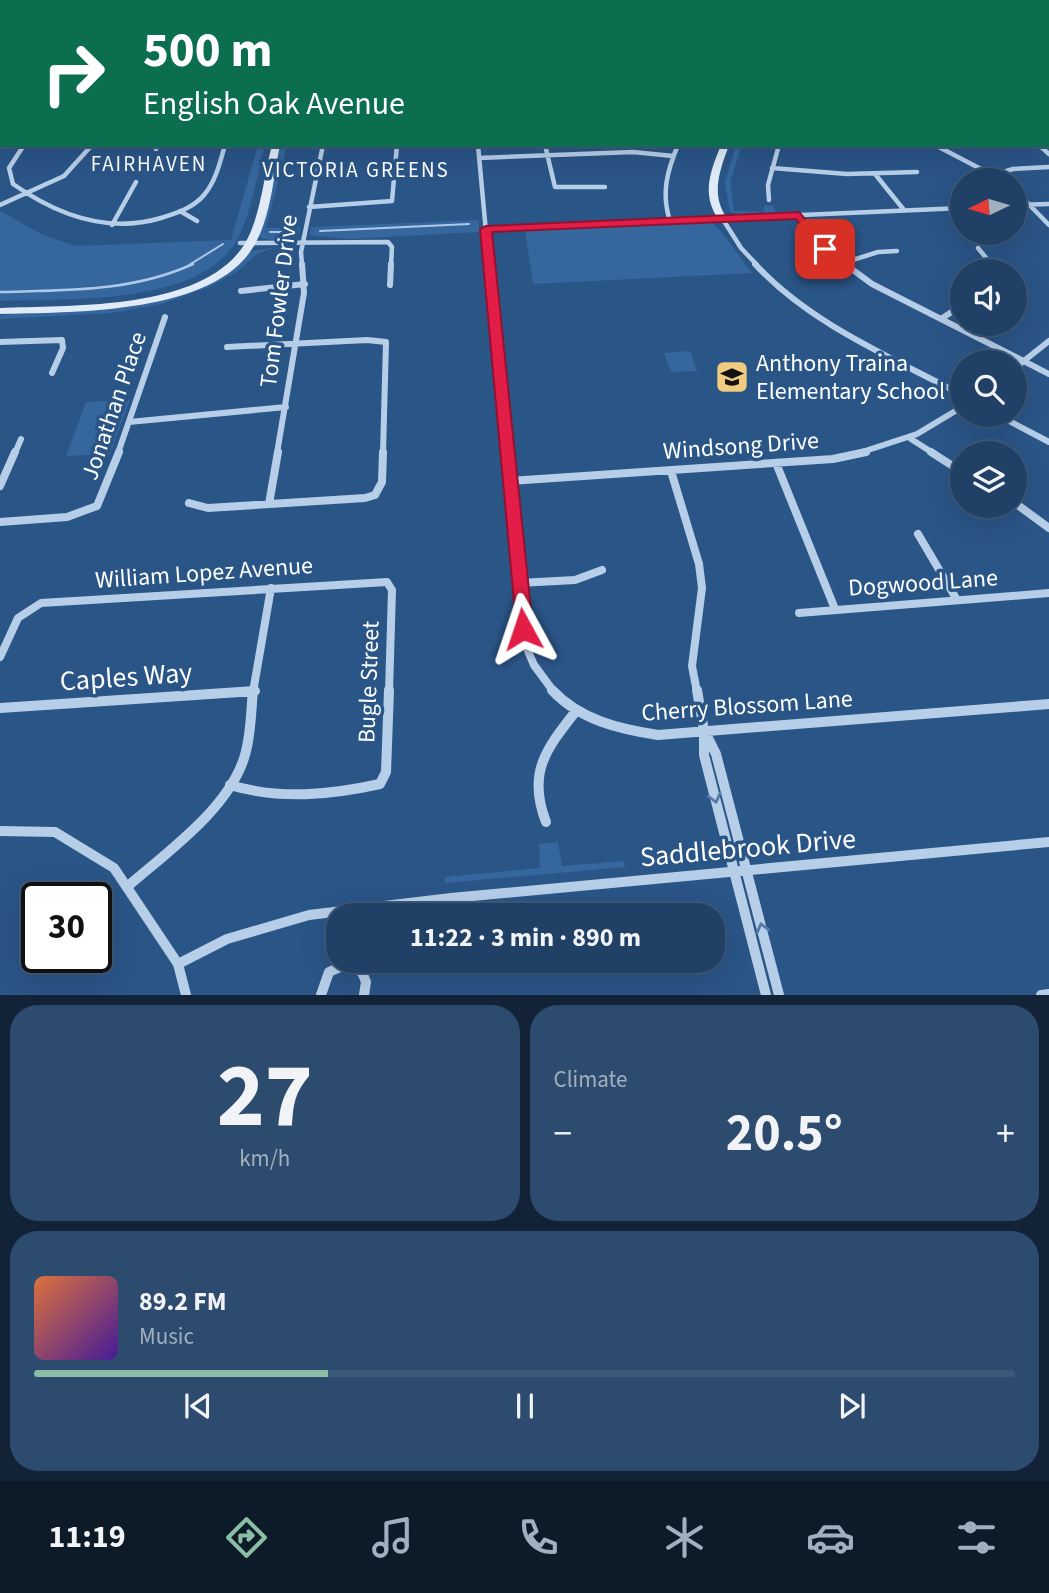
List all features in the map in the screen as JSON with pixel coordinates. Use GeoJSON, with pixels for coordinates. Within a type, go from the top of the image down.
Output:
{"type":"FeatureCollection","features":[{"type":"Feature","properties":{"kind":"main road"},"geometry":{"type":"LineString","coordinates":[[0,304],[119,298],[151,293],[190,281],[211,270],[247,243],[268,147]]}},
{"type":"Feature","properties":{"kind":"main road"},"geometry":{"type":"LineString","coordinates":[[0,311],[118,305],[164,296],[216,275],[235,262],[247,243],[275,147]]}},
{"type":"Feature","properties":{"kind":"main road"},"geometry":{"type":"LineString","coordinates":[[722,218],[716,211],[712,189],[724,147]]}},
{"type":"Feature","properties":{"kind":"main road"},"geometry":{"type":"LineString","coordinates":[[722,218],[721,182],[731,147]]}},
{"type":"Feature","properties":{"kind":"street"},"geometry":{"type":"LineString","coordinates":[[23,147],[9,172],[13,184],[72,218],[112,225],[152,220],[195,203],[209,188],[224,147]]}},
{"type":"Feature","properties":{"kind":"street"},"geometry":{"type":"LineString","coordinates":[[0,205],[29,194],[74,170],[91,147]]}},
{"type":"Feature","properties":{"kind":"street","name":"Tom Fowler Drive"},"geometry":{"type":"LineString","coordinates":[[270,504],[305,284],[301,257],[303,242],[323,147]]}},
{"type":"Feature","properties":{"kind":"street"},"geometry":{"type":"LineString","coordinates":[[309,207],[390,202],[394,197],[397,147]]}},
{"type":"Feature","properties":{"kind":"street","name":"Cherry Blossom Lane"},"geometry":{"type":"LineString","coordinates":[[478,147],[519,583],[530,658],[546,685],[576,711],[623,731],[658,735],[1049,704]]}},
{"type":"Feature","properties":{"kind":"street"},"geometry":{"type":"LineString","coordinates":[[545,147],[555,187],[605,187]]}},
{"type":"Feature","properties":{"kind":"street"},"geometry":{"type":"LineString","coordinates":[[617,147],[619,153]]}},
{"type":"Feature","properties":{"kind":"street"},"geometry":{"type":"LineString","coordinates":[[670,221],[664,193],[677,147]]}},
{"type":"Feature","properties":{"kind":"street"},"geometry":{"type":"LineString","coordinates":[[769,200],[768,184],[778,147]]}},
{"type":"Feature","properties":{"kind":"street"},"geometry":{"type":"LineString","coordinates":[[939,147],[979,168]]}},
{"type":"Feature","properties":{"kind":"street"},"geometry":{"type":"LineString","coordinates":[[479,158],[619,153],[673,156]]}},
{"type":"Feature","properties":{"kind":"street"},"geometry":{"type":"LineString","coordinates":[[1027,168],[1049,167]]}},
{"type":"Feature","properties":{"kind":"street"},"geometry":{"type":"LineString","coordinates":[[772,168],[875,174],[917,172]]}},
{"type":"Feature","properties":{"kind":"street"},"geometry":{"type":"LineString","coordinates":[[875,174],[904,210]]}},
{"type":"Feature","properties":{"kind":"street"},"geometry":{"type":"LineString","coordinates":[[112,225],[136,182]]}},
{"type":"Feature","properties":{"kind":"street"},"geometry":{"type":"LineString","coordinates":[[1027,201],[1049,225]]}},
{"type":"Feature","properties":{"kind":"street"},"geometry":{"type":"LineString","coordinates":[[1027,204],[1049,204]]}},
{"type":"Feature","properties":{"kind":"street"},"geometry":{"type":"LineString","coordinates":[[486,229],[950,208]]}},
{"type":"Feature","properties":{"kind":"street"},"geometry":{"type":"LineString","coordinates":[[180,211],[197,222]]}},
{"type":"Feature","properties":{"kind":"street"},"geometry":{"type":"LineString","coordinates":[[799,215],[814,237],[843,264],[872,284],[1002,350]]}},
{"type":"Feature","properties":{"kind":"street"},"geometry":{"type":"LineString","coordinates":[[722,218],[747,257],[811,311],[950,388]]}},
{"type":"Feature","properties":{"kind":"street"},"geometry":{"type":"LineString","coordinates":[[247,243],[388,242],[392,247],[390,285]]}},
{"type":"Feature","properties":{"kind":"street"},"geometry":{"type":"LineString","coordinates":[[978,248],[987,259]]}},
{"type":"Feature","properties":{"kind":"street"},"geometry":{"type":"LineString","coordinates":[[843,264],[878,252],[897,251]]}},
{"type":"Feature","properties":{"kind":"street"},"geometry":{"type":"LineString","coordinates":[[241,291],[305,284]]}},
{"type":"Feature","properties":{"kind":"street"},"geometry":{"type":"LineString","coordinates":[[941,319],[950,313]]}},
{"type":"Feature","properties":{"kind":"street","name":"Jonathan Place"},"geometry":{"type":"LineString","coordinates":[[0,522],[67,517],[97,506],[165,317]]}},
{"type":"Feature","properties":{"kind":"street"},"geometry":{"type":"LineString","coordinates":[[0,342],[49,339],[64,341],[52,373]]}},
{"type":"Feature","properties":{"kind":"street"},"geometry":{"type":"LineString","coordinates":[[1027,359],[1049,341]]}},
{"type":"Feature","properties":{"kind":"street"},"geometry":{"type":"LineString","coordinates":[[189,503],[208,508],[365,498],[374,495],[380,487],[388,348],[386,342],[227,347]]}},
{"type":"Feature","properties":{"kind":"street"},"geometry":{"type":"LineString","coordinates":[[1027,363],[1049,374]]}},
{"type":"Feature","properties":{"kind":"street"},"geometry":{"type":"LineString","coordinates":[[129,422],[286,407]]}},
{"type":"Feature","properties":{"kind":"street","name":"Windsong Drive"},"geometry":{"type":"LineString","coordinates":[[510,481],[834,459],[871,452],[911,439],[950,415]]}},
{"type":"Feature","properties":{"kind":"street"},"geometry":{"type":"LineString","coordinates":[[1021,427],[1049,442]]}},
{"type":"Feature","properties":{"kind":"street"},"geometry":{"type":"LineString","coordinates":[[0,486],[21,439]]}},
{"type":"Feature","properties":{"kind":"street"},"geometry":{"type":"LineString","coordinates":[[911,439],[950,464]]}},
{"type":"Feature","properties":{"kind":"street"},"geometry":{"type":"LineString","coordinates":[[776,463],[835,609]]}},
{"type":"Feature","properties":{"kind":"street"},"geometry":{"type":"LineString","coordinates":[[671,471],[699,564],[702,589],[692,666],[704,731],[705,755],[766,995]]}},
{"type":"Feature","properties":{"kind":"street"},"geometry":{"type":"LineString","coordinates":[[1027,512],[1049,528]]}},
{"type":"Feature","properties":{"kind":"street"},"geometry":{"type":"LineString","coordinates":[[918,534],[957,600]]}},
{"type":"Feature","properties":{"kind":"street"},"geometry":{"type":"LineString","coordinates":[[519,583],[575,580],[602,570]]}},
{"type":"Feature","properties":{"kind":"street","name":"William Lopez Avenue"},"geometry":{"type":"LineString","coordinates":[[0,657],[13,622],[24,610],[41,603],[387,582]]}},
{"type":"Feature","properties":{"kind":"street","name":"Bugle Street"},"geometry":{"type":"LineString","coordinates":[[230,785],[251,793],[275,796],[380,784],[386,772],[392,590],[387,582]]}},
{"type":"Feature","properties":{"kind":"street"},"geometry":{"type":"LineString","coordinates":[[127,887],[191,832],[223,797],[245,756],[271,588]]}},
{"type":"Feature","properties":{"kind":"street","name":"Dogwood Lane"},"geometry":{"type":"LineString","coordinates":[[799,613],[1049,593]]}},
{"type":"Feature","properties":{"kind":"street","name":"Caples Way"},"geometry":{"type":"LineString","coordinates":[[0,708],[254,691]]}},
{"type":"Feature","properties":{"kind":"street"},"geometry":{"type":"LineString","coordinates":[[546,822],[536,797],[538,771],[552,742],[576,711]]}},
{"type":"Feature","properties":{"kind":"street"},"geometry":{"type":"LineString","coordinates":[[704,731],[716,754],[779,995]]}},
{"type":"Feature","properties":{"kind":"street"},"geometry":{"type":"LineString","coordinates":[[0,831],[55,832],[114,868],[178,964],[186,995]]}},
{"type":"Feature","properties":{"kind":"street","name":"Saddlebrook Drive"},"geometry":{"type":"LineString","coordinates":[[178,964],[227,939],[309,915],[451,898],[1049,842]]}},
{"type":"Feature","properties":{"kind":"street"},"geometry":{"type":"LineString","coordinates":[[321,995],[325,977],[337,965],[344,963],[359,967],[363,973],[365,995]]}},
{"type":"Feature","properties":{"kind":"street"},"geometry":{"type":"LineString","coordinates":[[1041,995],[1049,993]]}},
{"type":"Feature","properties":{"kind":"shaded area"},"geometry":{"type":"Polygon","coordinates":[[[257,147],[265,147],[251,204],[238,238],[220,260],[195,277],[130,294],[60,300],[0,301],[0,211],[43,235],[76,246],[231,240],[257,147]]]}},
{"type":"Feature","properties":{"kind":"shaded area"},"geometry":{"type":"Polygon","coordinates":[[[280,147],[287,147],[266,228],[300,227],[299,234],[273,240],[258,236],[280,147]]]}},
{"type":"Feature","properties":{"kind":"shaded area"},"geometry":{"type":"Polygon","coordinates":[[[735,147],[741,147],[730,182],[734,211],[763,212],[765,205],[773,206],[776,212],[825,211],[742,215],[730,212],[725,183],[735,147]]]}},
{"type":"Feature","properties":{"kind":"shaded area"},"geometry":{"type":"Polygon","coordinates":[[[478,220],[480,232],[347,239],[310,235],[311,227],[478,220]]]}},
{"type":"Feature","properties":{"kind":"shaded area"},"geometry":{"type":"Polygon","coordinates":[[[710,222],[720,230],[753,273],[533,284],[525,230],[710,222]]]}},
{"type":"Feature","properties":{"kind":"shaded area"},"geometry":{"type":"Polygon","coordinates":[[[277,247],[258,253],[238,271],[211,286],[162,304],[112,313],[0,319],[0,316],[10,313],[115,308],[175,296],[236,264],[252,251],[277,247]]]}},
{"type":"Feature","properties":{"kind":"shaded area"},"geometry":{"type":"Polygon","coordinates":[[[690,351],[697,371],[671,372],[664,353],[690,351]]]}},
{"type":"Feature","properties":{"kind":"shaded area"},"geometry":{"type":"Polygon","coordinates":[[[130,400],[110,454],[66,456],[86,402],[130,400]]]}},
{"type":"Feature","properties":{"kind":"shaded area"},"geometry":{"type":"Polygon","coordinates":[[[558,842],[562,866],[624,861],[625,867],[445,883],[445,877],[540,868],[539,844],[558,842]]]}},
{"type":"Feature","properties":{"kind":"waterway"},"geometry":{"type":"LineString","coordinates":[[320,231],[469,224]]}},
{"type":"Feature","properties":{"kind":"waterway"},"geometry":{"type":"LineString","coordinates":[[270,232],[290,232]]}},
{"type":"Feature","properties":{"kind":"waterway"},"geometry":{"type":"LineString","coordinates":[[189,265],[223,244]]}},
{"type":"Feature","properties":{"kind":"waterway"},"geometry":{"type":"LineString","coordinates":[[0,292],[74,290],[123,285],[193,264]]}},
{"type":"Feature","properties":{"kind":"place","name":"Anthony Traina Elementary School"},"geometry":{"type":"Point","coordinates":[732,377]}},
{"type":"Feature","properties":{"kind":"district","name":"FAIRHAVEN"},"geometry":{"type":"Point","coordinates":[149,164]}},
{"type":"Feature","properties":{"kind":"district","name":"VICTORIA GREENS"},"geometry":{"type":"Point","coordinates":[356,170]}},
{"type":"Feature","properties":{"kind":"route"},"geometry":{"type":"LineString","coordinates":[[523,629],[486,229],[799,215],[825,249]]}}]}
